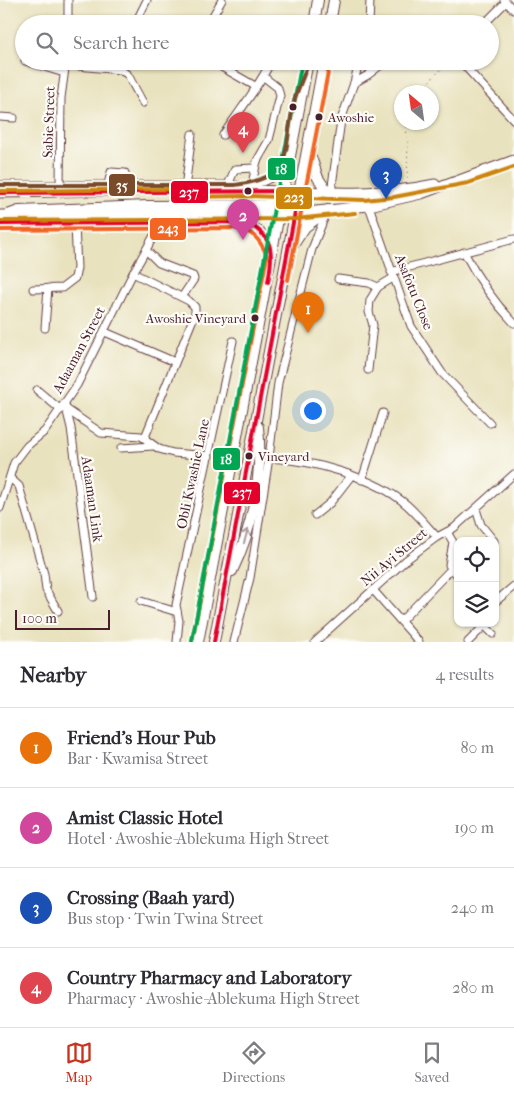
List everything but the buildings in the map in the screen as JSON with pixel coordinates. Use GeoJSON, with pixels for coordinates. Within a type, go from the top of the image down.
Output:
{"type":"FeatureCollection","features":[{"type":"Feature","properties":{"kind":"highway"},"geometry":{"type":"LineString","coordinates":[[310,0],[312,15]]}},
{"type":"Feature","properties":{"kind":"highway"},"geometry":{"type":"LineString","coordinates":[[315,15],[318,0]]}},
{"type":"Feature","properties":{"kind":"highway"},"geometry":{"type":"LineString","coordinates":[[332,15],[334,0]]}},
{"type":"Feature","properties":{"kind":"highway"},"geometry":{"type":"LineString","coordinates":[[198,642],[273,255],[306,70]]}},
{"type":"Feature","properties":{"kind":"highway"},"geometry":{"type":"LineString","coordinates":[[214,642],[322,70]]}},
{"type":"Feature","properties":{"kind":"highway"},"geometry":{"type":"LineString","coordinates":[[308,146],[318,178],[329,193]]}},
{"type":"Feature","properties":{"kind":"highway"},"geometry":{"type":"LineString","coordinates":[[268,205],[274,198],[269,191]]}},
{"type":"Feature","properties":{"kind":"highway"},"geometry":{"type":"LineString","coordinates":[[280,209],[299,191]]}},
{"type":"Feature","properties":{"kind":"highway"},"geometry":{"type":"LineString","coordinates":[[4,215],[19,211],[87,208],[268,205],[280,209]]}},
{"type":"Feature","properties":{"kind":"highway"},"geometry":{"type":"LineString","coordinates":[[288,253],[305,227],[328,210]]}},
{"type":"Feature","properties":{"kind":"highway"},"geometry":{"type":"LineString","coordinates":[[194,642],[201,627]]}},
{"type":"Feature","properties":{"kind":"main road"},"geometry":{"type":"LineString","coordinates":[[4,215],[280,209],[295,213],[369,206],[420,194],[514,160]]}},
{"type":"Feature","properties":{"kind":"main road"},"geometry":{"type":"LineString","coordinates":[[0,193],[185,187],[363,194],[407,190],[468,177]]}},
{"type":"Feature","properties":{"kind":"street"},"geometry":{"type":"LineString","coordinates":[[68,0],[68,15]]}},
{"type":"Feature","properties":{"kind":"street"},"geometry":{"type":"LineString","coordinates":[[140,15],[147,0]]}},
{"type":"Feature","properties":{"kind":"street"},"geometry":{"type":"LineString","coordinates":[[213,15],[222,0]]}},
{"type":"Feature","properties":{"kind":"street"},"geometry":{"type":"LineString","coordinates":[[369,15],[370,0]]}},
{"type":"Feature","properties":{"kind":"street"},"geometry":{"type":"LineString","coordinates":[[492,15],[505,1],[514,10]]}},
{"type":"Feature","properties":{"kind":"street"},"geometry":{"type":"LineString","coordinates":[[54,70],[64,73]]}},
{"type":"Feature","properties":{"kind":"street","name":"Sabie Street"},"geometry":{"type":"LineString","coordinates":[[60,184],[61,98],[65,70]]}},
{"type":"Feature","properties":{"kind":"street"},"geometry":{"type":"LineString","coordinates":[[122,70],[128,75],[143,103]]}},
{"type":"Feature","properties":{"kind":"street"},"geometry":{"type":"LineString","coordinates":[[227,70],[255,86]]}},
{"type":"Feature","properties":{"kind":"street"},"geometry":{"type":"LineString","coordinates":[[223,135],[268,70]]}},
{"type":"Feature","properties":{"kind":"street"},"geometry":{"type":"LineString","coordinates":[[0,185],[127,184],[185,187],[252,184],[270,178],[279,170],[284,159],[293,103],[305,70]]}},
{"type":"Feature","properties":{"kind":"street"},"geometry":{"type":"LineString","coordinates":[[329,193],[341,120],[356,70]]}},
{"type":"Feature","properties":{"kind":"street"},"geometry":{"type":"LineString","coordinates":[[354,82],[372,70]]}},
{"type":"Feature","properties":{"kind":"street"},"geometry":{"type":"LineString","coordinates":[[468,70],[514,120]]}},
{"type":"Feature","properties":{"kind":"street"},"geometry":{"type":"LineString","coordinates":[[252,184],[254,168],[270,140],[280,96],[278,88],[264,77]]}},
{"type":"Feature","properties":{"kind":"street"},"geometry":{"type":"LineString","coordinates":[[0,117],[14,118]]}},
{"type":"Feature","properties":{"kind":"street"},"geometry":{"type":"LineString","coordinates":[[185,187],[192,134]]}},
{"type":"Feature","properties":{"kind":"street"},"geometry":{"type":"LineString","coordinates":[[228,185],[236,169],[254,168]]}},
{"type":"Feature","properties":{"kind":"street"},"geometry":{"type":"LineString","coordinates":[[108,184],[111,172],[125,173],[127,184]]}},
{"type":"Feature","properties":{"kind":"street","name":"Asafotu Close"},"geometry":{"type":"LineString","coordinates":[[369,206],[411,326],[442,373],[490,423]]}},
{"type":"Feature","properties":{"kind":"street"},"geometry":{"type":"LineString","coordinates":[[234,642],[250,578],[269,458],[278,383],[312,249],[328,210]]}},
{"type":"Feature","properties":{"kind":"street"},"geometry":{"type":"LineString","coordinates":[[0,224],[75,225],[244,222],[261,231],[267,239],[273,255]]}},
{"type":"Feature","properties":{"kind":"street","name":"Adaaman Street"},"geometry":{"type":"LineString","coordinates":[[0,508],[14,463],[19,455],[45,431],[78,385],[133,273],[161,223]]}},
{"type":"Feature","properties":{"kind":"street"},"geometry":{"type":"LineString","coordinates":[[33,289],[62,288],[75,278],[77,268],[75,225]]}},
{"type":"Feature","properties":{"kind":"street"},"geometry":{"type":"LineString","coordinates":[[368,370],[373,325],[369,307],[370,300],[378,287],[392,275],[464,252],[514,239]]}},
{"type":"Feature","properties":{"kind":"street"},"geometry":{"type":"LineString","coordinates":[[147,251],[159,263],[193,276],[194,279],[182,297]]}},
{"type":"Feature","properties":{"kind":"street"},"geometry":{"type":"LineString","coordinates":[[464,252],[478,280],[494,302],[514,323]]}},
{"type":"Feature","properties":{"kind":"street"},"geometry":{"type":"LineString","coordinates":[[133,273],[182,297],[194,307],[196,314],[145,437]]}},
{"type":"Feature","properties":{"kind":"street"},"geometry":{"type":"LineString","coordinates":[[338,279],[369,283],[378,287]]}},
{"type":"Feature","properties":{"kind":"street"},"geometry":{"type":"LineString","coordinates":[[45,328],[48,288]]}},
{"type":"Feature","properties":{"kind":"street"},"geometry":{"type":"LineString","coordinates":[[105,332],[175,362]]}},
{"type":"Feature","properties":{"kind":"street","name":"Obli Kwashie Lane"},"geometry":{"type":"LineString","coordinates":[[177,612],[176,605],[234,341]]}},
{"type":"Feature","properties":{"kind":"street"},"geometry":{"type":"LineString","coordinates":[[36,390],[101,433],[145,437],[153,446]]}},
{"type":"Feature","properties":{"kind":"street","name":"Adaaman Link"},"geometry":{"type":"LineString","coordinates":[[64,407],[71,428],[93,597]]}},
{"type":"Feature","properties":{"kind":"street"},"geometry":{"type":"LineString","coordinates":[[362,480],[383,413]]}},
{"type":"Feature","properties":{"kind":"street"},"geometry":{"type":"LineString","coordinates":[[121,448],[153,446],[173,453],[209,456]]}},
{"type":"Feature","properties":{"kind":"street"},"geometry":{"type":"LineString","coordinates":[[269,458],[291,459],[351,476],[386,490],[407,505],[437,537]]}},
{"type":"Feature","properties":{"kind":"street"},"geometry":{"type":"LineString","coordinates":[[315,515],[330,503],[351,476]]}},
{"type":"Feature","properties":{"kind":"street","name":"Nii Ayi Street"},"geometry":{"type":"LineString","coordinates":[[315,642],[374,591],[406,560],[437,537],[447,532],[513,477]]}},
{"type":"Feature","properties":{"kind":"street"},"geometry":{"type":"LineString","coordinates":[[10,478],[19,486],[44,574],[46,590],[58,611]]}},
{"type":"Feature","properties":{"kind":"street"},"geometry":{"type":"LineString","coordinates":[[476,509],[481,525],[491,537]]}},
{"type":"Feature","properties":{"kind":"street"},"geometry":{"type":"LineString","coordinates":[[447,532],[453,542],[449,565],[454,572]]}},
{"type":"Feature","properties":{"kind":"street"},"geometry":{"type":"LineString","coordinates":[[401,621],[451,569]]}},
{"type":"Feature","properties":{"kind":"street"},"geometry":{"type":"LineString","coordinates":[[499,599],[514,586]]}},
{"type":"Feature","properties":{"kind":"street"},"geometry":{"type":"LineString","coordinates":[[374,591],[420,642]]}},
{"type":"Feature","properties":{"kind":"street"},"geometry":{"type":"LineString","coordinates":[[141,601],[177,612],[179,621],[177,642]]}},
{"type":"Feature","properties":{"kind":"street"},"geometry":{"type":"LineString","coordinates":[[468,642],[480,627]]}},
{"type":"Feature","properties":{"kind":"street"},"geometry":{"type":"LineString","coordinates":[[486,627],[493,634]]}},
{"type":"Feature","properties":{"kind":"path"},"geometry":{"type":"LineString","coordinates":[[426,85],[440,70]]}},
{"type":"Feature","properties":{"kind":"path"},"geometry":{"type":"LineString","coordinates":[[406,130],[408,142],[407,190]]}},
{"type":"Feature","properties":{"kind":"transit line","name":"18"},"geometry":{"type":"LineString","coordinates":[[192,641],[300,70]]}},
{"type":"Feature","properties":{"kind":"transit line","name":"35"},"geometry":{"type":"LineString","coordinates":[[0,185],[235,185],[268,176],[277,169],[283,160],[294,100],[306,70]]}},
{"type":"Feature","properties":{"kind":"transit line","name":"243"},"geometry":{"type":"LineString","coordinates":[[288,280],[328,70]]}},
{"type":"Feature","properties":{"kind":"transit line","name":"223"},"geometry":{"type":"LineString","coordinates":[[0,191],[179,189],[180,194],[184,197],[250,196],[364,200],[394,197],[468,183],[514,167]]}},
{"type":"Feature","properties":{"kind":"transit line","name":"237"},"geometry":{"type":"LineString","coordinates":[[0,193],[299,191],[214,642]]}},
{"type":"Feature","properties":{"kind":"transit line","name":"223"},"geometry":{"type":"LineString","coordinates":[[0,221],[295,219],[355,213]]}},
{"type":"Feature","properties":{"kind":"transit line","name":"237"},"geometry":{"type":"LineString","coordinates":[[0,224],[245,222],[262,233],[270,246],[271,262],[268,282]]}},
{"type":"Feature","properties":{"kind":"transit line","name":"243"},"geometry":{"type":"LineString","coordinates":[[0,230],[234,228],[255,236],[267,256],[192,641]]}},
{"type":"Feature","properties":{"kind":"place","name":"Awoshie"},"geometry":{"type":"Point","coordinates":[319,117]}},
{"type":"Feature","properties":{"kind":"place","name":"Country Pharmacy and Laboratory"},"geometry":{"type":"Point","coordinates":[243,153]}},
{"type":"Feature","properties":{"kind":"place","name":"Crossing (Baah yard)"},"geometry":{"type":"Point","coordinates":[386,199]}},
{"type":"Feature","properties":{"kind":"place","name":"Amist Classic Hotel"},"geometry":{"type":"Point","coordinates":[243,240]}},
{"type":"Feature","properties":{"kind":"place","name":"Awoshie Vineyard"},"geometry":{"type":"Point","coordinates":[255,318]}},
{"type":"Feature","properties":{"kind":"place","name":"Friend's Hour Pub"},"geometry":{"type":"Point","coordinates":[308,333]}},
{"type":"Feature","properties":{"kind":"place","name":"Vineyard"},"geometry":{"type":"Point","coordinates":[249,456]}}]}
